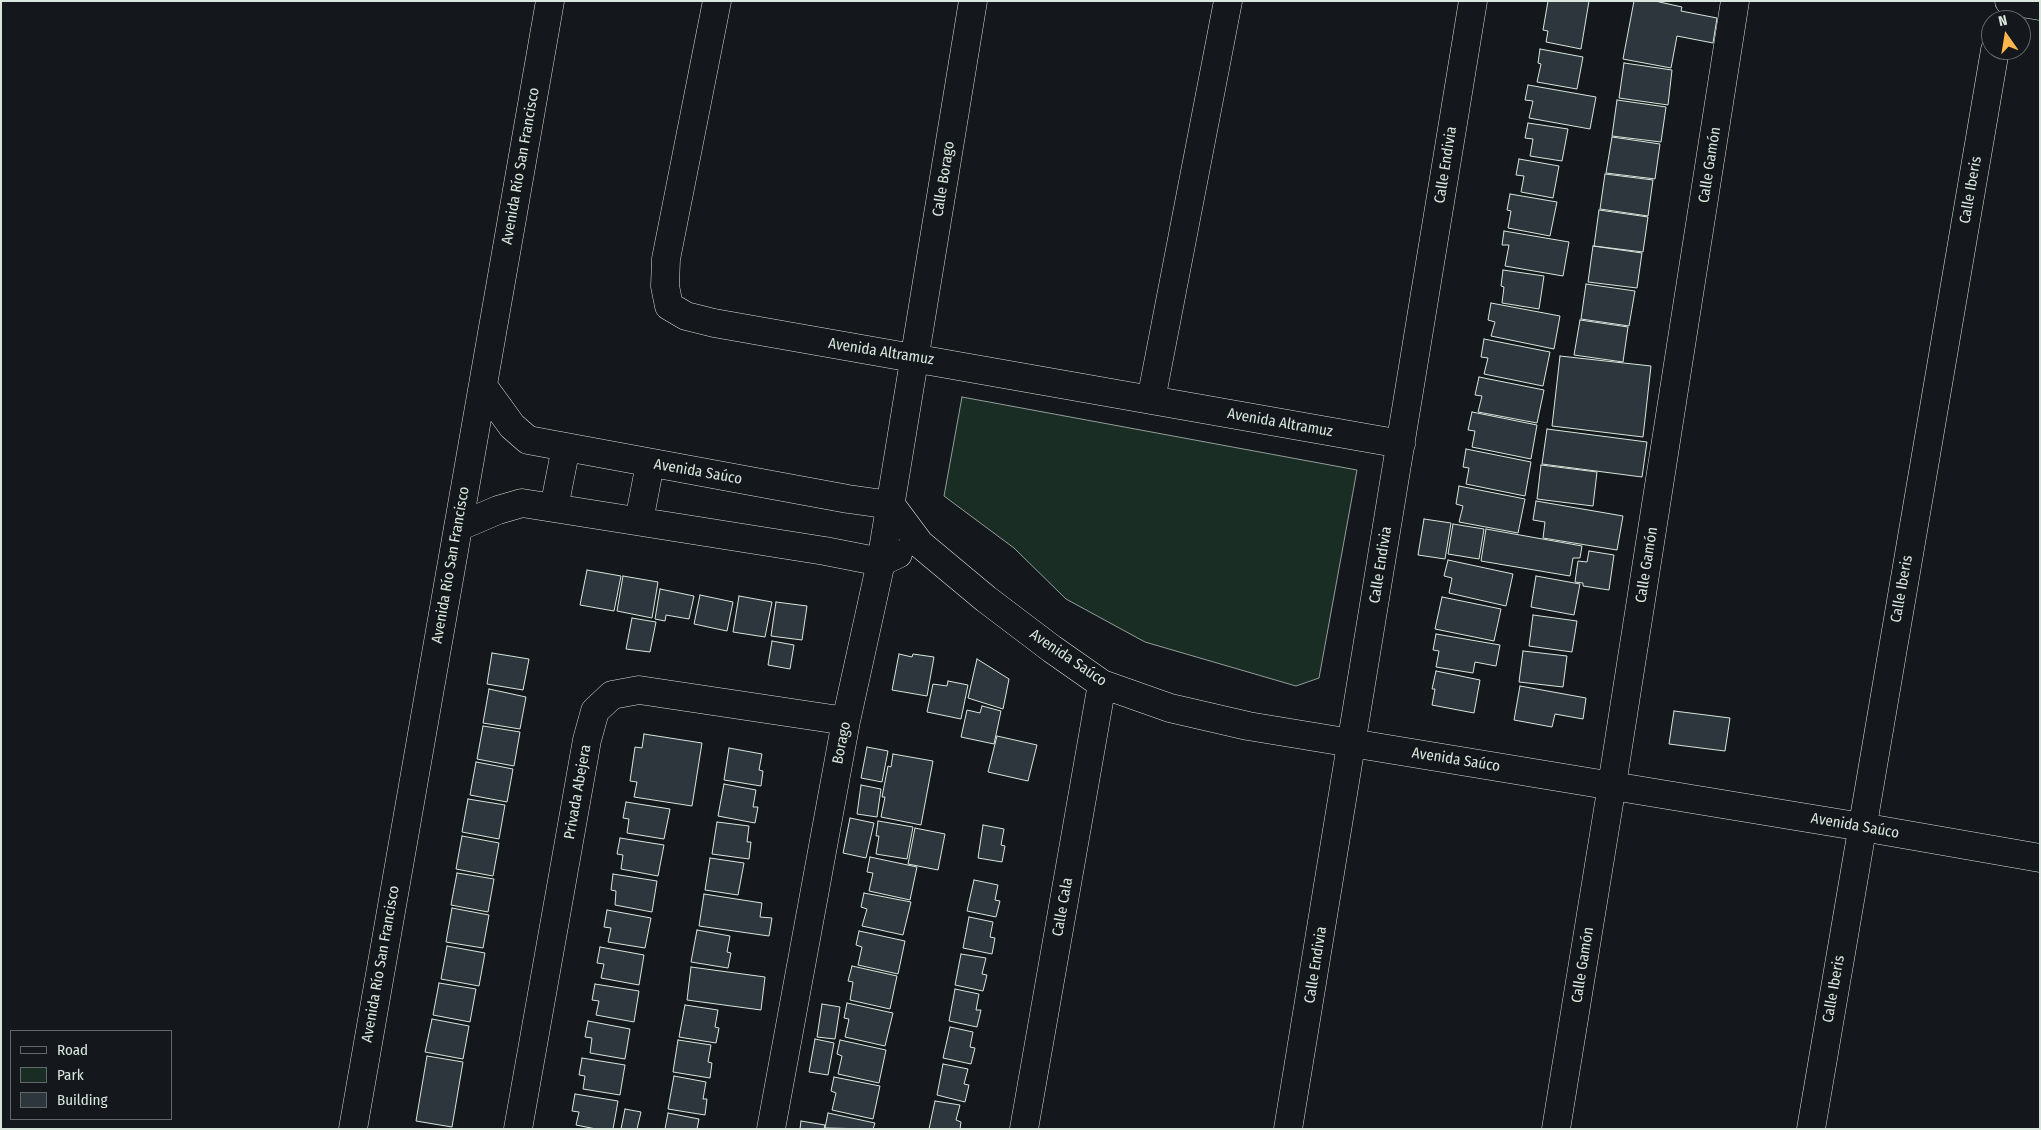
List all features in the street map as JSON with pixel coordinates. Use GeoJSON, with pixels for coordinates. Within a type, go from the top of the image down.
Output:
{"type":"FeatureCollection","features":[{"type":"Feature","properties":{"kind":"street","name":"Avenida Río San Francisco"},"geometry":{"type":"LineString","coordinates":[[353,1129],[550,1]]}},
{"type":"Feature","properties":{"kind":"street","name":"Avenida Altramuz"},"geometry":{"type":"LineString","coordinates":[[717,1],[666,259],[665,286],[669,306],[686,316],[714,323],[1401,444]]}},
{"type":"Feature","properties":{"kind":"street","name":"Calle Borago"},"geometry":{"type":"LineString","coordinates":[[916,358],[973,1]]}},
{"type":"Feature","properties":{"kind":"street"},"geometry":{"type":"LineString","coordinates":[[1151,400],[1228,1]]}},
{"type":"Feature","properties":{"kind":"street","name":"Calle Endivia"},"geometry":{"type":"LineString","coordinates":[[1288,1129],[1353,742],[1473,1]]}},
{"type":"Feature","properties":{"kind":"street","name":"Calle Gamón"},"geometry":{"type":"LineString","coordinates":[[1556,1129],[1735,1]]}},
{"type":"Feature","properties":{"kind":"street"},"geometry":{"type":"LineString","coordinates":[[2010,1],[2040,6]]}},
{"type":"Feature","properties":{"kind":"street","name":"Calle Iberis"},"geometry":{"type":"LineString","coordinates":[[1811,1129],[1992,60]]}},
{"type":"Feature","properties":{"kind":"street","name":"Borago"},"geometry":{"type":"LineString","coordinates":[[771,1129],[846,721],[881,562],[916,358]]}},
{"type":"Feature","properties":{"kind":"street","name":"Avenida Saúco"},"geometry":{"type":"LineString","coordinates":[[483,386],[512,426],[528,440],[839,498],[891,505],[920,544],[986,599],[1102,684],[1179,710],[1248,726],[1612,785],[2040,858]]}},
{"type":"Feature","properties":{"kind":"street"},"geometry":{"type":"LineString","coordinates":[[554,508],[566,447]]}},
{"type":"Feature","properties":{"kind":"street"},"geometry":{"type":"LineString","coordinates":[[639,521],[650,464]]}},
{"type":"Feature","properties":{"kind":"street"},"geometry":{"type":"LineString","coordinates":[[458,527],[498,510],[522,504],[639,521],[881,562],[920,544]]}},
{"type":"Feature","properties":{"kind":"street","name":"Calle Cala"},"geometry":{"type":"LineString","coordinates":[[1024,1129],[1102,684]]}},
{"type":"Feature","properties":{"kind":"street","name":"Privada Abejera"},"geometry":{"type":"LineString","coordinates":[[518,1129],[587,740],[595,711],[612,695],[639,690],[846,721]]}},
{"type":"Feature","properties":{"kind":"green space"},"geometry":{"type":"Polygon","coordinates":[[[962,397],[1357,470],[1319,678],[1296,686],[1145,642],[1066,599],[1014,548],[944,496],[962,397]]]}},
{"type":"Feature","properties":{"kind":"building"},"geometry":{"type":"Polygon","coordinates":[[[1548,1],[1589,1],[1581,49],[1546,42],[1548,31],[1543,30],[1548,1]]]}},
{"type":"Feature","properties":{"kind":"building"},"geometry":{"type":"Polygon","coordinates":[[[1634,1],[1655,1],[1682,7],[1681,11],[1717,18],[1713,43],[1677,36],[1671,68],[1623,59],[1634,1]]]}},
{"type":"Feature","properties":{"kind":"building"},"geometry":{"type":"Polygon","coordinates":[[[1540,49],[1583,57],[1577,89],[1537,82],[1541,64],[1538,63],[1540,49]]]}},
{"type":"Feature","properties":{"kind":"building"},"geometry":{"type":"Polygon","coordinates":[[[1624,63],[1672,70],[1668,105],[1619,98],[1624,63]]]}},
{"type":"Feature","properties":{"kind":"building"},"geometry":{"type":"Polygon","coordinates":[[[1528,85],[1596,97],[1590,129],[1529,118],[1533,101],[1525,100],[1528,85]]]}},
{"type":"Feature","properties":{"kind":"building"},"geometry":{"type":"Polygon","coordinates":[[[1617,100],[1666,107],[1661,142],[1612,136],[1617,100]]]}},
{"type":"Feature","properties":{"kind":"building"},"geometry":{"type":"Polygon","coordinates":[[[1528,123],[1568,129],[1562,161],[1530,156],[1533,139],[1525,138],[1528,123]]]}},
{"type":"Feature","properties":{"kind":"building"},"geometry":{"type":"Polygon","coordinates":[[[1612,137],[1660,144],[1655,179],[1606,173],[1612,137]]]}},
{"type":"Feature","properties":{"kind":"building"},"geometry":{"type":"Polygon","coordinates":[[[1519,159],[1559,166],[1553,198],[1521,192],[1524,176],[1516,175],[1519,159]]]}},
{"type":"Feature","properties":{"kind":"building"},"geometry":{"type":"Polygon","coordinates":[[[1605,174],[1653,180],[1648,216],[1600,209],[1605,174]]]}},
{"type":"Feature","properties":{"kind":"building"},"geometry":{"type":"Polygon","coordinates":[[[1510,194],[1557,202],[1550,236],[1508,228],[1511,211],[1507,210],[1510,194]]]}},
{"type":"Feature","properties":{"kind":"building"},"geometry":{"type":"Polygon","coordinates":[[[1599,210],[1648,217],[1643,252],[1594,246],[1599,210]]]}},
{"type":"Feature","properties":{"kind":"building"},"geometry":{"type":"Polygon","coordinates":[[[1504,231],[1569,242],[1563,276],[1505,266],[1509,245],[1502,245],[1504,231]]]}},
{"type":"Feature","properties":{"kind":"building"},"geometry":{"type":"Polygon","coordinates":[[[1593,246],[1642,253],[1637,288],[1588,282],[1593,246]]]}},
{"type":"Feature","properties":{"kind":"building"},"geometry":{"type":"Polygon","coordinates":[[[1503,270],[1544,276],[1539,309],[1502,303],[1504,287],[1501,286],[1503,270]]]}},
{"type":"Feature","properties":{"kind":"building"},"geometry":{"type":"Polygon","coordinates":[[[1586,284],[1635,291],[1629,326],[1581,319],[1586,284]]]}},
{"type":"Feature","properties":{"kind":"building"},"geometry":{"type":"Polygon","coordinates":[[[1491,303],[1560,316],[1554,349],[1491,336],[1495,322],[1488,320],[1491,303]]]}},
{"type":"Feature","properties":{"kind":"building"},"geometry":{"type":"Polygon","coordinates":[[[1580,320],[1628,327],[1623,362],[1574,355],[1580,320]]]}},
{"type":"Feature","properties":{"kind":"building"},"geometry":{"type":"Polygon","coordinates":[[[1484,339],[1550,352],[1543,386],[1484,374],[1488,358],[1481,357],[1484,339]]]}},
{"type":"Feature","properties":{"kind":"building"},"geometry":{"type":"Polygon","coordinates":[[[1560,356],[1651,366],[1643,437],[1552,426],[1560,356]]]}},
{"type":"Feature","properties":{"kind":"building"},"geometry":{"type":"Polygon","coordinates":[[[1479,377],[1544,390],[1537,423],[1478,412],[1482,396],[1475,395],[1479,377]]]}},
{"type":"Feature","properties":{"kind":"building"},"geometry":{"type":"Polygon","coordinates":[[[1472,412],[1537,425],[1531,459],[1472,447],[1475,431],[1468,430],[1472,412]]]}},
{"type":"Feature","properties":{"kind":"building"},"geometry":{"type":"Polygon","coordinates":[[[1547,429],[1647,442],[1642,477],[1542,464],[1547,429]]]}},
{"type":"Feature","properties":{"kind":"building"},"geometry":{"type":"Polygon","coordinates":[[[1466,449],[1531,462],[1525,496],[1466,484],[1469,468],[1463,467],[1466,449]]]}},
{"type":"Feature","properties":{"kind":"building"},"geometry":{"type":"Polygon","coordinates":[[[1541,465],[1597,472],[1593,506],[1537,499],[1541,465]]]}},
{"type":"Feature","properties":{"kind":"building"},"geometry":{"type":"Polygon","coordinates":[[[1459,486],[1525,499],[1518,533],[1459,522],[1463,506],[1456,504],[1459,486]]]}},
{"type":"Feature","properties":{"kind":"building"},"geometry":{"type":"Polygon","coordinates":[[[1536,501],[1623,516],[1617,550],[1543,538],[1545,522],[1533,520],[1536,501]]]}},
{"type":"Feature","properties":{"kind":"building"},"geometry":{"type":"Polygon","coordinates":[[[1424,519],[1451,523],[1445,559],[1418,555],[1424,519]]]}},
{"type":"Feature","properties":{"kind":"building"},"geometry":{"type":"Polygon","coordinates":[[[1453,524],[1484,529],[1479,559],[1448,554],[1453,524]]]}},
{"type":"Feature","properties":{"kind":"building"},"geometry":{"type":"Polygon","coordinates":[[[1486,529],[1582,546],[1580,558],[1573,558],[1570,576],[1481,561],[1486,529]]]}},
{"type":"Feature","properties":{"kind":"building"},"geometry":{"type":"Polygon","coordinates":[[[1589,551],[1614,555],[1609,590],[1583,586],[1583,583],[1575,582],[1578,561],[1587,562],[1589,551]]]}},
{"type":"Feature","properties":{"kind":"building"},"geometry":{"type":"Polygon","coordinates":[[[1448,560],[1513,574],[1506,606],[1449,593],[1452,578],[1444,576],[1448,560]]]}},
{"type":"Feature","properties":{"kind":"building"},"geometry":{"type":"Polygon","coordinates":[[[587,570],[621,576],[614,611],[580,605],[587,570]]]}},
{"type":"Feature","properties":{"kind":"building"},"geometry":{"type":"Polygon","coordinates":[[[623,576],[658,582],[652,618],[617,611],[623,576]]]}},
{"type":"Feature","properties":{"kind":"building"},"geometry":{"type":"Polygon","coordinates":[[[1536,576],[1580,584],[1574,615],[1531,607],[1536,576]]]}},
{"type":"Feature","properties":{"kind":"building"},"geometry":{"type":"Polygon","coordinates":[[[660,589],[694,596],[689,619],[666,615],[665,621],[655,619],[660,589]]]}},
{"type":"Feature","properties":{"kind":"building"},"geometry":{"type":"Polygon","coordinates":[[[700,595],[733,602],[727,631],[694,624],[700,595]]]}},
{"type":"Feature","properties":{"kind":"building"},"geometry":{"type":"Polygon","coordinates":[[[739,596],[772,602],[765,637],[733,632],[739,596]]]}},
{"type":"Feature","properties":{"kind":"building"},"geometry":{"type":"Polygon","coordinates":[[[1442,597],[1501,609],[1494,641],[1435,629],[1442,597]]]}},
{"type":"Feature","properties":{"kind":"building"},"geometry":{"type":"Polygon","coordinates":[[[776,602],[807,606],[802,640],[771,636],[776,602]]]}},
{"type":"Feature","properties":{"kind":"building"},"geometry":{"type":"Polygon","coordinates":[[[1533,615],[1577,621],[1572,652],[1529,646],[1533,615]]]}},
{"type":"Feature","properties":{"kind":"building"},"geometry":{"type":"Polygon","coordinates":[[[632,618],[656,622],[650,652],[626,649],[632,618]]]}},
{"type":"Feature","properties":{"kind":"building"},"geometry":{"type":"Polygon","coordinates":[[[1436,634],[1500,645],[1496,666],[1475,662],[1473,673],[1436,667],[1439,651],[1433,650],[1436,634]]]}},
{"type":"Feature","properties":{"kind":"building"},"geometry":{"type":"Polygon","coordinates":[[[772,641],[794,645],[790,669],[768,665],[772,641]]]}},
{"type":"Feature","properties":{"kind":"building"},"geometry":{"type":"Polygon","coordinates":[[[1523,651],[1567,656],[1563,687],[1519,682],[1523,651]]]}},
{"type":"Feature","properties":{"kind":"building"},"geometry":{"type":"Polygon","coordinates":[[[492,653],[529,659],[523,690],[487,684],[492,653]]]}},
{"type":"Feature","properties":{"kind":"building"},"geometry":{"type":"Polygon","coordinates":[[[899,654],[912,657],[913,654],[934,657],[927,696],[892,690],[899,654]]]}},
{"type":"Feature","properties":{"kind":"building"},"geometry":{"type":"Polygon","coordinates":[[[977,659],[1009,679],[1003,709],[968,698],[977,659]]]}},
{"type":"Feature","properties":{"kind":"building"},"geometry":{"type":"Polygon","coordinates":[[[1436,671],[1480,680],[1474,713],[1432,705],[1435,689],[1432,689],[1436,671]]]}},
{"type":"Feature","properties":{"kind":"building"},"geometry":{"type":"Polygon","coordinates":[[[948,681],[968,685],[961,719],[927,712],[933,684],[947,686],[948,681]]]}},
{"type":"Feature","properties":{"kind":"building"},"geometry":{"type":"Polygon","coordinates":[[[1520,686],[1586,698],[1583,719],[1555,714],[1552,727],[1514,720],[1520,686]]]}},
{"type":"Feature","properties":{"kind":"building"},"geometry":{"type":"Polygon","coordinates":[[[489,689],[526,697],[520,729],[483,723],[489,689]]]}},
{"type":"Feature","properties":{"kind":"building"},"geometry":{"type":"Polygon","coordinates":[[[982,706],[1001,711],[994,744],[961,737],[967,710],[980,713],[982,706]]]}},
{"type":"Feature","properties":{"kind":"building"},"geometry":{"type":"Polygon","coordinates":[[[1674,711],[1730,718],[1725,751],[1669,744],[1674,711]]]}},
{"type":"Feature","properties":{"kind":"building"},"geometry":{"type":"Polygon","coordinates":[[[483,726],[520,732],[514,766],[477,759],[483,726]]]}},
{"type":"Feature","properties":{"kind":"building"},"geometry":{"type":"Polygon","coordinates":[[[644,734],[702,743],[692,806],[634,797],[637,782],[630,781],[635,747],[642,748],[644,734]]]}},
{"type":"Feature","properties":{"kind":"building"},"geometry":{"type":"Polygon","coordinates":[[[997,736],[1037,745],[1028,781],[988,772],[997,736]]]}},
{"type":"Feature","properties":{"kind":"building"},"geometry":{"type":"Polygon","coordinates":[[[867,747],[888,751],[882,782],[861,778],[867,747]]]}},
{"type":"Feature","properties":{"kind":"building"},"geometry":{"type":"Polygon","coordinates":[[[729,748],[762,754],[759,770],[763,771],[761,786],[724,780],[729,748]]]}},
{"type":"Feature","properties":{"kind":"building"},"geometry":{"type":"Polygon","coordinates":[[[893,754],[933,761],[921,825],[881,817],[885,797],[882,797],[888,766],[891,767],[893,754]]]}},
{"type":"Feature","properties":{"kind":"building"},"geometry":{"type":"Polygon","coordinates":[[[476,762],[513,769],[507,802],[470,795],[476,762]]]}},
{"type":"Feature","properties":{"kind":"building"},"geometry":{"type":"Polygon","coordinates":[[[724,784],[756,790],[753,807],[758,807],[755,823],[718,816],[724,784]]]}},
{"type":"Feature","properties":{"kind":"building"},"geometry":{"type":"Polygon","coordinates":[[[861,785],[881,789],[877,817],[857,814],[861,785]]]}},
{"type":"Feature","properties":{"kind":"building"},"geometry":{"type":"Polygon","coordinates":[[[468,799],[505,805],[499,839],[462,832],[468,799]]]}},
{"type":"Feature","properties":{"kind":"building"},"geometry":{"type":"Polygon","coordinates":[[[626,802],[670,809],[664,839],[627,833],[629,819],[623,818],[626,802]]]}},
{"type":"Feature","properties":{"kind":"building"},"geometry":{"type":"Polygon","coordinates":[[[850,818],[874,823],[866,858],[843,853],[850,818]]]}},
{"type":"Feature","properties":{"kind":"building"},"geometry":{"type":"Polygon","coordinates":[[[878,821],[913,827],[907,859],[876,854],[879,836],[876,836],[878,821]]]}},
{"type":"Feature","properties":{"kind":"building"},"geometry":{"type":"Polygon","coordinates":[[[717,822],[749,826],[747,842],[751,842],[749,859],[712,854],[717,822]]]}},
{"type":"Feature","properties":{"kind":"building"},"geometry":{"type":"Polygon","coordinates":[[[983,825],[1004,829],[1001,845],[1005,846],[1002,862],[978,858],[983,825]]]}},
{"type":"Feature","properties":{"kind":"building"},"geometry":{"type":"Polygon","coordinates":[[[915,828],[945,834],[938,870],[908,864],[915,828]]]}},
{"type":"Feature","properties":{"kind":"building"},"geometry":{"type":"Polygon","coordinates":[[[462,836],[499,843],[493,876],[456,869],[462,836]]]}},
{"type":"Feature","properties":{"kind":"building"},"geometry":{"type":"Polygon","coordinates":[[[620,838],[664,845],[658,876],[621,869],[623,855],[617,854],[620,838]]]}},
{"type":"Feature","properties":{"kind":"building"},"geometry":{"type":"Polygon","coordinates":[[[870,857],[917,867],[910,900],[869,891],[873,873],[867,872],[870,857]]]}},
{"type":"Feature","properties":{"kind":"building"},"geometry":{"type":"Polygon","coordinates":[[[710,858],[744,863],[738,895],[705,890],[710,858]]]}},
{"type":"Feature","properties":{"kind":"building"},"geometry":{"type":"Polygon","coordinates":[[[457,873],[494,879],[488,912],[451,905],[457,873]]]}},
{"type":"Feature","properties":{"kind":"building"},"geometry":{"type":"Polygon","coordinates":[[[613,874],[657,881],[652,912],[615,905],[616,891],[611,890],[613,874]]]}},
{"type":"Feature","properties":{"kind":"building"},"geometry":{"type":"Polygon","coordinates":[[[974,880],[998,885],[995,900],[1000,901],[996,917],[967,911],[974,880]]]}},
{"type":"Feature","properties":{"kind":"building"},"geometry":{"type":"Polygon","coordinates":[[[864,893],[911,902],[903,935],[862,926],[867,909],[861,907],[864,893]]]}},
{"type":"Feature","properties":{"kind":"building"},"geometry":{"type":"Polygon","coordinates":[[[704,894],[762,903],[760,917],[772,918],[769,936],[699,926],[704,894]]]}},
{"type":"Feature","properties":{"kind":"building"},"geometry":{"type":"Polygon","coordinates":[[[452,908],[489,915],[483,948],[446,942],[452,908]]]}},
{"type":"Feature","properties":{"kind":"building"},"geometry":{"type":"Polygon","coordinates":[[[607,910],[651,918],[645,948],[608,942],[611,928],[604,927],[607,910]]]}},
{"type":"Feature","properties":{"kind":"building"},"geometry":{"type":"Polygon","coordinates":[[[969,917],[993,922],[990,937],[995,938],[992,954],[963,948],[969,917]]]}},
{"type":"Feature","properties":{"kind":"building"},"geometry":{"type":"Polygon","coordinates":[[[697,930],[730,936],[727,952],[731,953],[728,968],[691,962],[697,930]]]}},
{"type":"Feature","properties":{"kind":"building"},"geometry":{"type":"Polygon","coordinates":[[[859,931],[905,941],[898,974],[858,965],[862,947],[856,945],[859,931]]]}},
{"type":"Feature","properties":{"kind":"building"},"geometry":{"type":"Polygon","coordinates":[[[447,946],[485,953],[479,986],[441,979],[447,946]]]}},
{"type":"Feature","properties":{"kind":"building"},"geometry":{"type":"Polygon","coordinates":[[[600,947],[644,955],[639,985],[601,978],[604,964],[597,963],[600,947]]]}},
{"type":"Feature","properties":{"kind":"building"},"geometry":{"type":"Polygon","coordinates":[[[961,954],[986,958],[982,974],[987,975],[983,991],[955,985],[961,954]]]}},
{"type":"Feature","properties":{"kind":"building"},"geometry":{"type":"Polygon","coordinates":[[[852,966],[897,976],[890,1009],[850,1000],[853,982],[848,981],[852,966]]]}},
{"type":"Feature","properties":{"kind":"building"},"geometry":{"type":"Polygon","coordinates":[[[691,967],[765,977],[761,1010],[687,1000],[691,967]]]}},
{"type":"Feature","properties":{"kind":"building"},"geometry":{"type":"Polygon","coordinates":[[[439,983],[476,989],[470,1022],[433,1015],[439,983]]]}},
{"type":"Feature","properties":{"kind":"building"},"geometry":{"type":"Polygon","coordinates":[[[595,984],[639,991],[634,1022],[596,1015],[599,1001],[592,1000],[595,984]]]}},
{"type":"Feature","properties":{"kind":"building"},"geometry":{"type":"Polygon","coordinates":[[[955,989],[979,994],[976,1010],[981,1010],[977,1027],[949,1021],[955,989]]]}},
{"type":"Feature","properties":{"kind":"building"},"geometry":{"type":"Polygon","coordinates":[[[847,1003],[893,1013],[885,1046],[845,1037],[849,1019],[844,1018],[847,1003]]]}},
{"type":"Feature","properties":{"kind":"building"},"geometry":{"type":"Polygon","coordinates":[[[822,1004],[840,1007],[835,1039],[817,1037],[822,1004]]]}},
{"type":"Feature","properties":{"kind":"building"},"geometry":{"type":"Polygon","coordinates":[[[685,1005],[718,1010],[715,1027],[719,1028],[716,1043],[679,1037],[685,1005]]]}},
{"type":"Feature","properties":{"kind":"building"},"geometry":{"type":"Polygon","coordinates":[[[432,1019],[469,1026],[463,1059],[425,1052],[432,1019]]]}},
{"type":"Feature","properties":{"kind":"building"},"geometry":{"type":"Polygon","coordinates":[[[588,1021],[630,1029],[625,1059],[590,1053],[592,1038],[585,1037],[588,1021]]]}},
{"type":"Feature","properties":{"kind":"building"},"geometry":{"type":"Polygon","coordinates":[[[950,1027],[973,1032],[970,1047],[975,1048],[971,1064],[943,1058],[950,1027]]]}},
{"type":"Feature","properties":{"kind":"building"},"geometry":{"type":"Polygon","coordinates":[[[815,1039],[834,1043],[828,1075],[809,1072],[815,1039]]]}},
{"type":"Feature","properties":{"kind":"building"},"geometry":{"type":"Polygon","coordinates":[[[678,1040],[711,1045],[708,1062],[712,1063],[710,1078],[673,1072],[678,1040]]]}},
{"type":"Feature","properties":{"kind":"building"},"geometry":{"type":"Polygon","coordinates":[[[840,1040],[886,1050],[879,1083],[838,1074],[842,1056],[837,1054],[840,1040]]]}},
{"type":"Feature","properties":{"kind":"building"},"geometry":{"type":"Polygon","coordinates":[[[427,1056],[463,1062],[452,1127],[416,1121],[427,1056]]]}},
{"type":"Feature","properties":{"kind":"building"},"geometry":{"type":"Polygon","coordinates":[[[582,1058],[625,1065],[620,1095],[583,1089],[585,1076],[579,1075],[582,1058]]]}},
{"type":"Feature","properties":{"kind":"building"},"geometry":{"type":"Polygon","coordinates":[[[943,1064],[968,1069],[964,1084],[969,1085],[965,1102],[937,1095],[943,1064]]]}},
{"type":"Feature","properties":{"kind":"building"},"geometry":{"type":"Polygon","coordinates":[[[674,1076],[706,1082],[703,1099],[707,1099],[705,1115],[668,1109],[674,1076]]]}},
{"type":"Feature","properties":{"kind":"building"},"geometry":{"type":"Polygon","coordinates":[[[834,1077],[880,1086],[873,1119],[832,1110],[836,1093],[831,1091],[834,1077]]]}},
{"type":"Feature","properties":{"kind":"building"},"geometry":{"type":"Polygon","coordinates":[[[575,1094],[618,1101],[613,1129],[596,1129],[576,1125],[579,1112],[572,1111],[575,1094]]]}},
{"type":"Feature","properties":{"kind":"building"},"geometry":{"type":"Polygon","coordinates":[[[935,1101],[960,1105],[956,1120],[961,1122],[960,1129],[929,1129],[935,1101]]]}},
{"type":"Feature","properties":{"kind":"building"},"geometry":{"type":"Polygon","coordinates":[[[625,1109],[641,1112],[637,1129],[621,1129],[625,1109]]]}},
{"type":"Feature","properties":{"kind":"building"},"geometry":{"type":"Polygon","coordinates":[[[668,1113],[699,1119],[697,1129],[665,1129],[668,1113]]]}},
{"type":"Feature","properties":{"kind":"building"},"geometry":{"type":"Polygon","coordinates":[[[828,1113],[875,1123],[873,1129],[825,1128],[828,1113]]]}},
{"type":"Feature","properties":{"kind":"building"},"geometry":{"type":"Polygon","coordinates":[[[801,1121],[825,1125],[824,1129],[800,1129],[801,1121]]]}}]}
